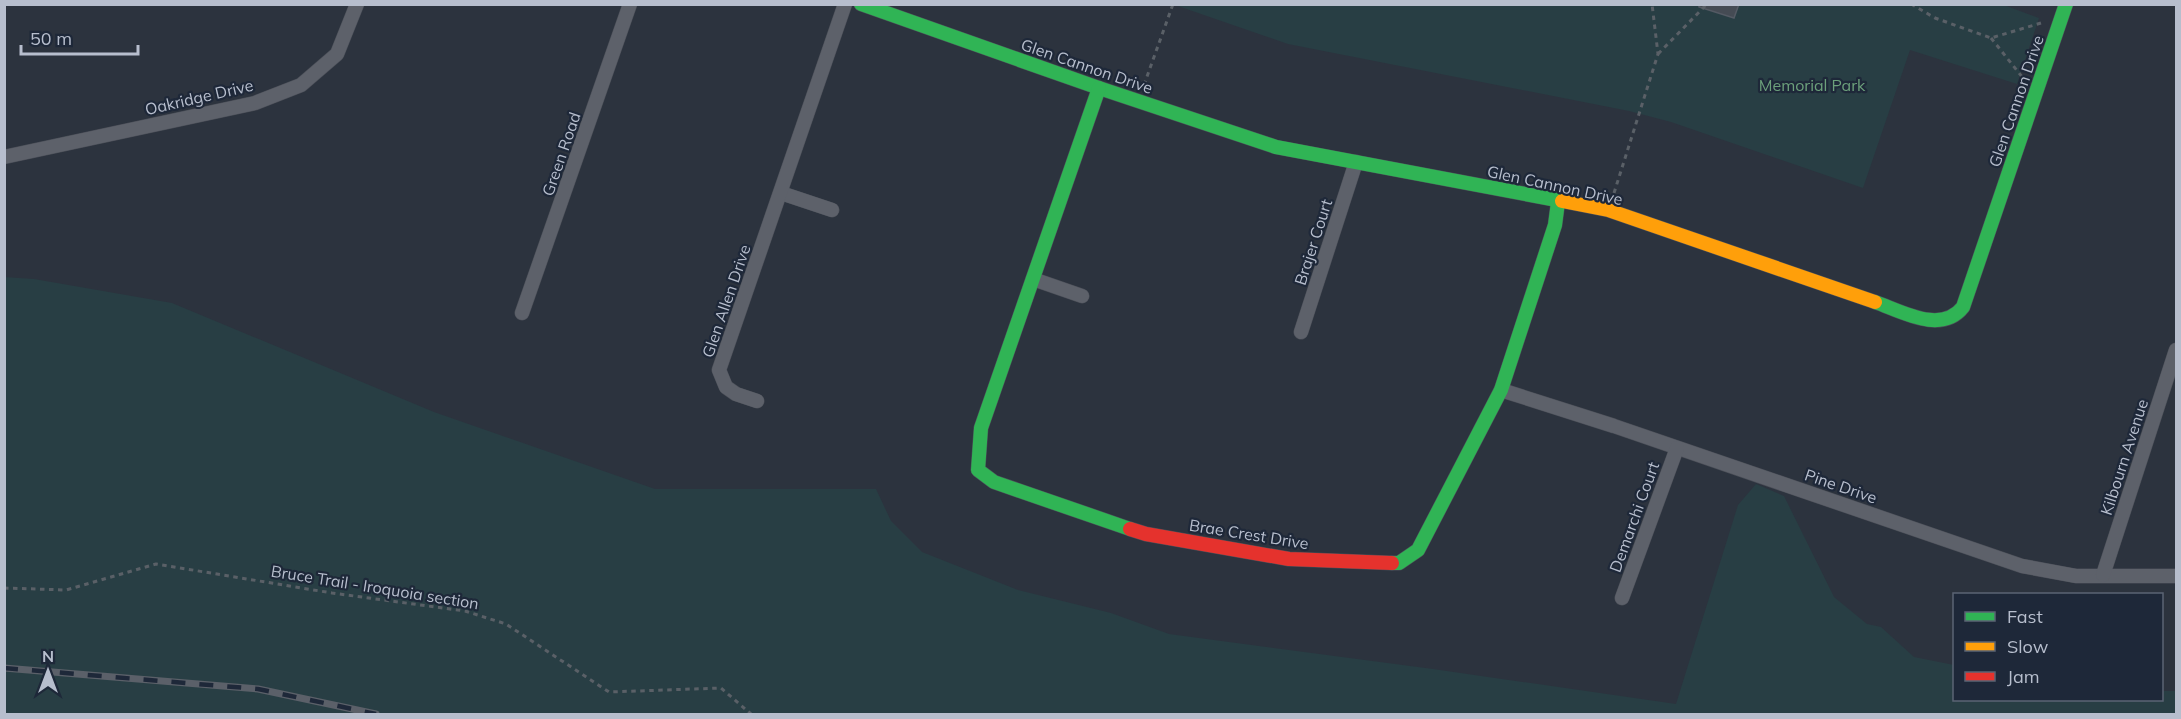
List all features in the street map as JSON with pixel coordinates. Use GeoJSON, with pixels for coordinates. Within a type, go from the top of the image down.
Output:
{"type":"FeatureCollection","features":[{"type":"Feature","properties":{"kind":"street","name":"Oakridge Drive"},"geometry":{"type":"LineString","coordinates":[[4,157],[255,103],[301,85],[337,54],[357,4]]}},
{"type":"Feature","properties":{"kind":"street","name":"Green Road"},"geometry":{"type":"LineString","coordinates":[[522,313],[630,4]]}},
{"type":"Feature","properties":{"kind":"street","name":"Glen Allen Drive"},"geometry":{"type":"LineString","coordinates":[[757,401],[736,394],[726,387],[720,370],[845,4]]}},
{"type":"Feature","properties":{"kind":"street","name":"Glen Cannon Drive"},"geometry":{"type":"LineString","coordinates":[[861,4],[1099,88],[1276,147],[1608,210],[1930,321],[1944,321],[1958,314],[1963,307],[2064,11]]}},
{"type":"Feature","properties":{"kind":"street","name":"Brae Crest Drive"},"geometry":{"type":"LineString","coordinates":[[1099,88],[981,428],[978,470],[994,482],[1146,534],[1289,560],[1399,563],[1418,550],[1501,390],[1555,225],[1558,202]]}},
{"type":"Feature","properties":{"kind":"street","name":"Brajer Court"},"geometry":{"type":"LineString","coordinates":[[1301,332],[1356,162]]}},
{"type":"Feature","properties":{"kind":"street"},"geometry":{"type":"LineString","coordinates":[[781,193],[832,210]]}},
{"type":"Feature","properties":{"kind":"street"},"geometry":{"type":"LineString","coordinates":[[1033,279],[1082,296]]}},
{"type":"Feature","properties":{"kind":"street","name":"Kilbourn Avenue"},"geometry":{"type":"LineString","coordinates":[[2103,574],[2176,350]]}},
{"type":"Feature","properties":{"kind":"street","name":"Pine Drive"},"geometry":{"type":"LineString","coordinates":[[1501,390],[1614,426],[2022,566],[2076,576],[2103,574],[2176,576]]}},
{"type":"Feature","properties":{"kind":"street","name":"Demarchi Court"},"geometry":{"type":"LineString","coordinates":[[1622,598],[1677,448]]}},
{"type":"Feature","properties":{"kind":"path"},"geometry":{"type":"LineString","coordinates":[[1138,100],[1173,4]]}},
{"type":"Feature","properties":{"kind":"path"},"geometry":{"type":"LineString","coordinates":[[1608,210],[1658,54],[1652,4]]}},
{"type":"Feature","properties":{"kind":"path"},"geometry":{"type":"LineString","coordinates":[[1658,54],[1707,4]]}},
{"type":"Feature","properties":{"kind":"path"},"geometry":{"type":"LineString","coordinates":[[1911,4],[1935,18],[1990,38],[2036,93]]}},
{"type":"Feature","properties":{"kind":"path"},"geometry":{"type":"LineString","coordinates":[[1990,38],[2064,11]]}},
{"type":"Feature","properties":{"kind":"path","name":"Bruce Trail - Iroquoia section"},"geometry":{"type":"LineString","coordinates":[[4,588],[66,590],[156,564],[465,611],[506,624],[609,692],[721,688],[751,714]]}},
{"type":"Feature","properties":{"kind":"green space","name":"Memorial Park"},"geometry":{"type":"Polygon","coordinates":[[[2001,4],[2039,18],[2017,84],[1910,50],[1863,188],[1671,122],[1629,111],[1288,44],[1175,5],[2001,4]]]}},
{"type":"Feature","properties":{"kind":"green space"},"geometry":{"type":"Polygon","coordinates":[[[4,277],[34,279],[172,303],[434,412],[655,489],[876,489],[891,521],[922,552],[1018,590],[1111,613],[1169,634],[1676,704],[1738,505],[1756,484],[1784,496],[1834,597],[1867,624],[1881,627],[1914,657],[1953,665],[1953,701],[2163,701],[2163,691],[2176,691],[2176,714],[5,714],[4,277]]]}},
{"type":"Feature","properties":{"kind":"building"},"geometry":{"type":"Polygon","coordinates":[[[1699,4],[1739,4],[1734,18],[1699,7],[1699,4]]]}},
{"type":"Feature","properties":{"kind":"railway"},"geometry":{"type":"LineString","coordinates":[[4,668],[258,689],[376,714]]}},
{"type":"Feature","properties":{"kind":"traffic: fast"},"geometry":{"type":"LineString","coordinates":[[861,4],[1099,88],[1276,147],[1562,201]]}},
{"type":"Feature","properties":{"kind":"traffic: fast"},"geometry":{"type":"LineString","coordinates":[[1875,302],[1908,315],[1932,320],[1954,315],[1963,307],[2066,4]]}},
{"type":"Feature","properties":{"kind":"traffic: fast"},"geometry":{"type":"LineString","coordinates":[[1099,88],[981,428],[978,470],[994,482],[1130,529]]}},
{"type":"Feature","properties":{"kind":"traffic: fast"},"geometry":{"type":"LineString","coordinates":[[1392,563],[1399,563],[1418,550],[1501,390],[1555,225],[1558,202]]}},
{"type":"Feature","properties":{"kind":"traffic: slow"},"geometry":{"type":"LineString","coordinates":[[1562,201],[1608,210],[1875,302]]}},
{"type":"Feature","properties":{"kind":"traffic: jam"},"geometry":{"type":"LineString","coordinates":[[1130,529],[1146,534],[1289,559],[1392,563]]}}]}
